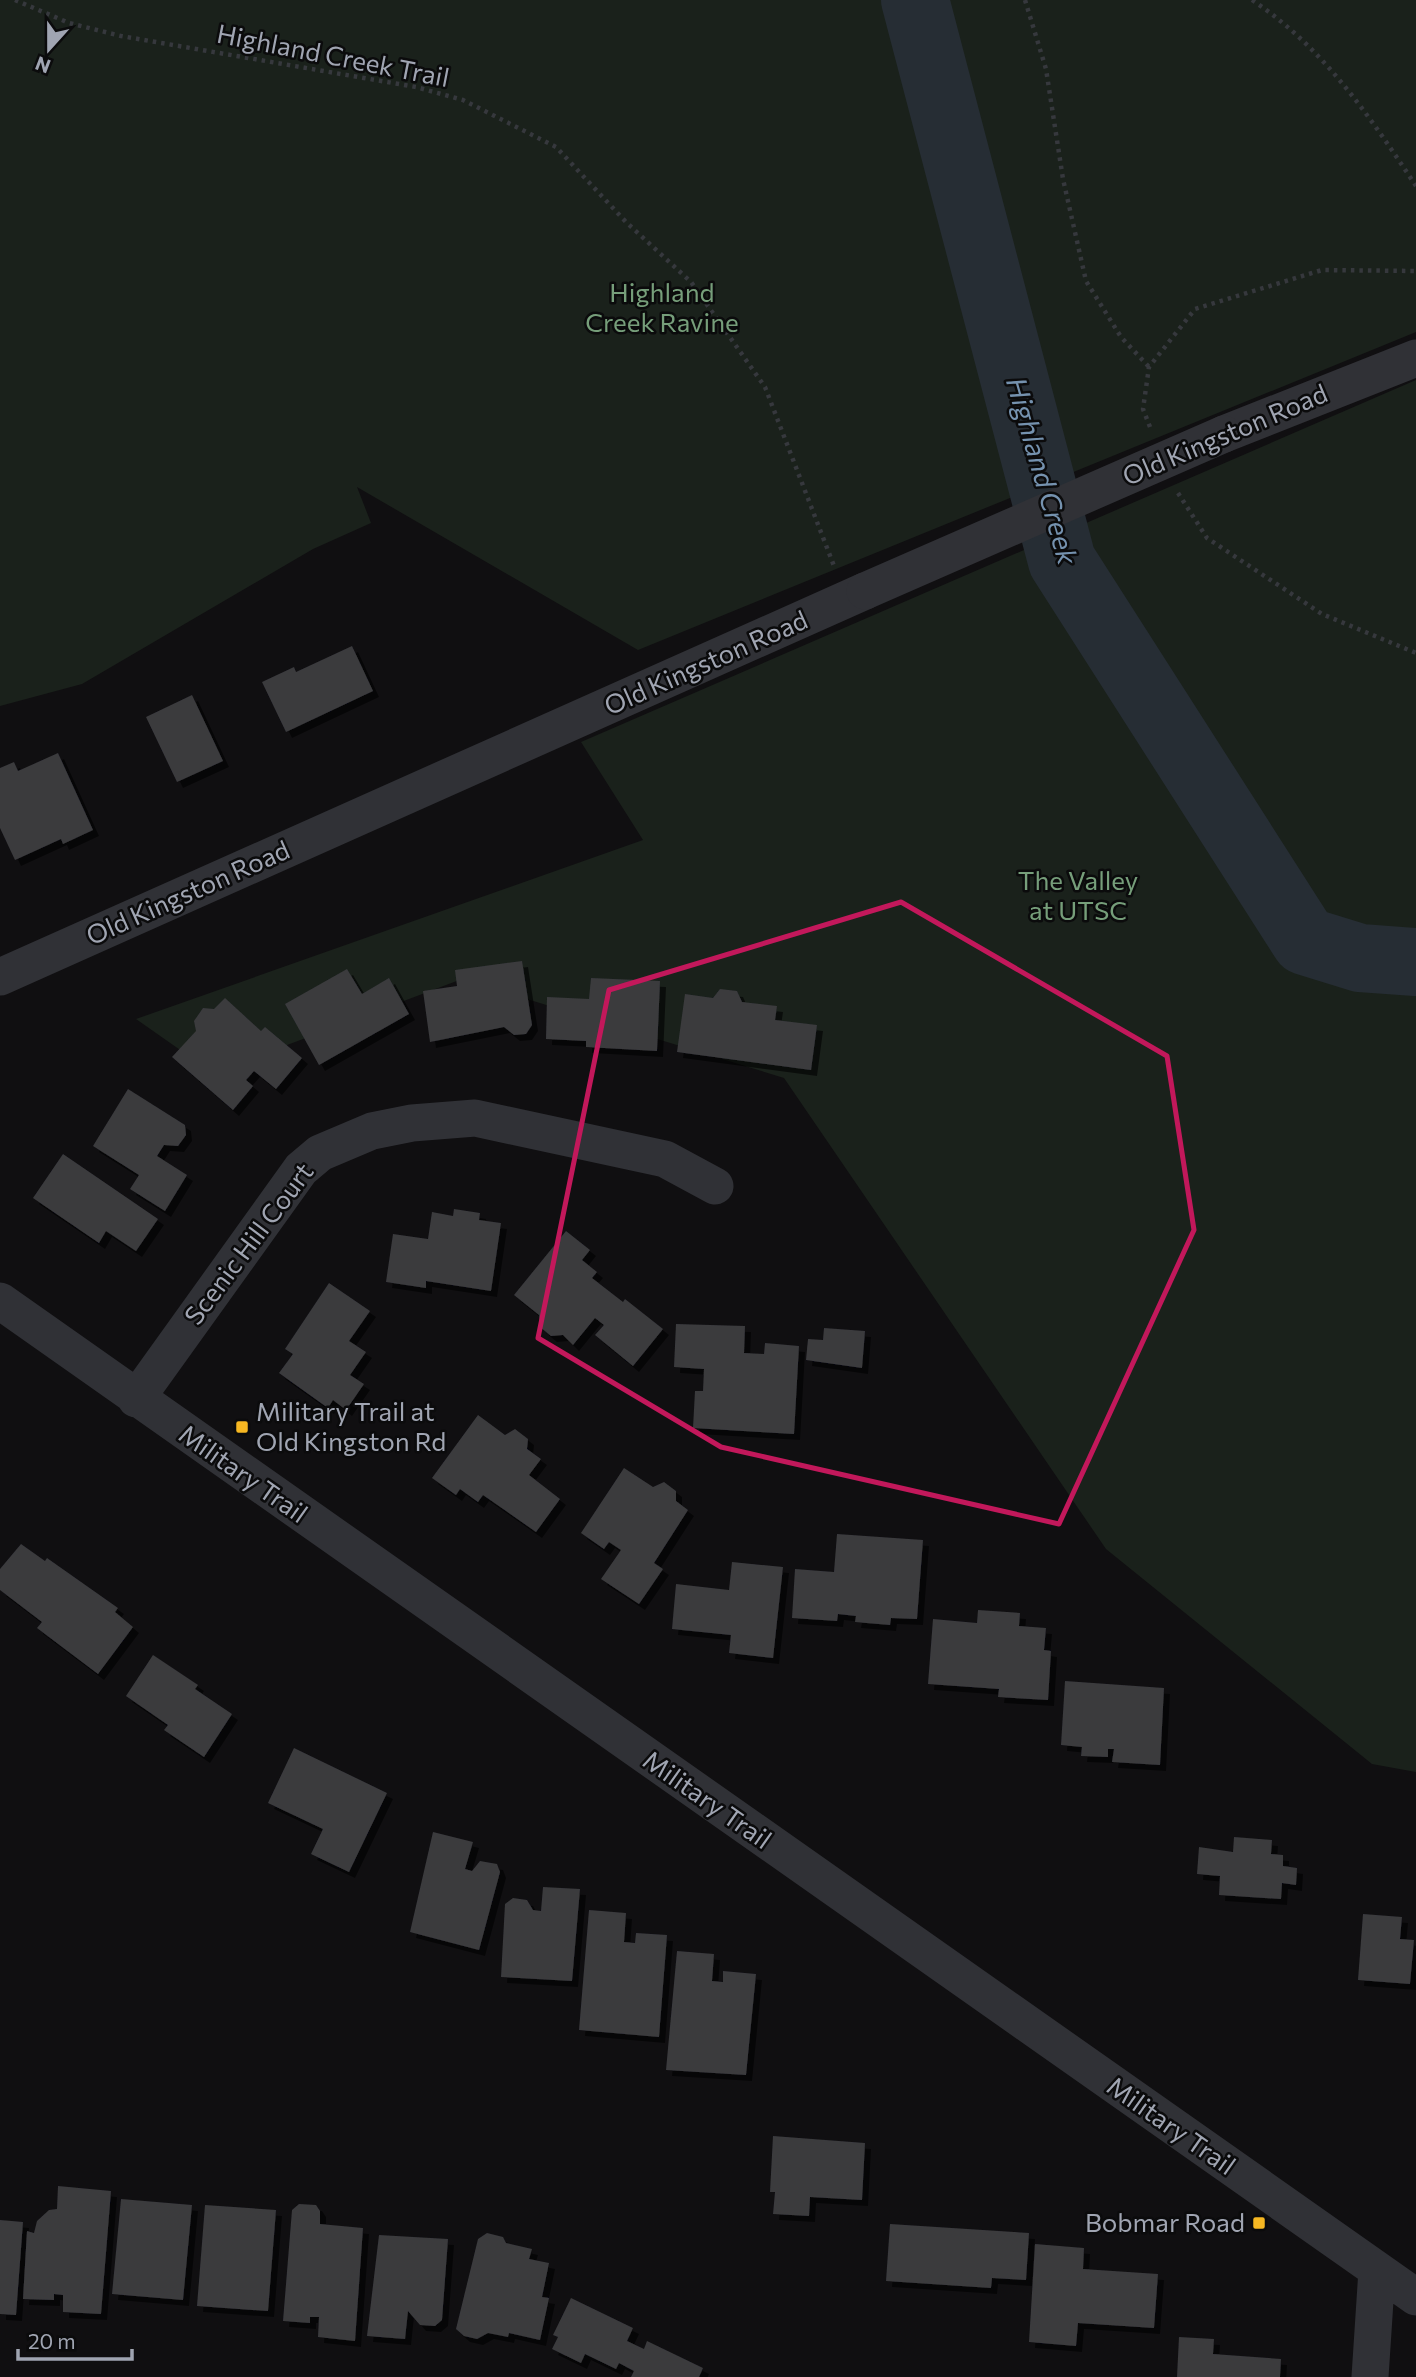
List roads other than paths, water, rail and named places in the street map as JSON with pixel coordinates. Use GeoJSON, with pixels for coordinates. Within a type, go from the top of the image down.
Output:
{"type":"FeatureCollection","features":[{"type":"Feature","properties":{"kind":"street","name":"Old Kingston Road"},"geometry":{"type":"LineString","coordinates":[[0,977],[1224,434],[1416,358]]}},
{"type":"Feature","properties":{"kind":"street","name":"Scenic Hill Court"},"geometry":{"type":"LineString","coordinates":[[136,1399],[301,1169],[320,1153],[372,1131],[412,1122],[475,1118],[665,1159],[715,1186]]}},
{"type":"Feature","properties":{"kind":"street","name":"Military Trail"},"geometry":{"type":"LineString","coordinates":[[0,1301],[1416,2297]]}},
{"type":"Feature","properties":{"kind":"street"},"geometry":{"type":"LineString","coordinates":[[1370,2377],[1377,2270]]}},
{"type":"Feature","properties":{"kind":"waterway","name":"Highland Creek"},"geometry":{"type":"LineString","coordinates":[[915,0],[1062,561],[1305,941],[1360,958],[1416,962]]}},
{"type":"Feature","properties":{"kind":"place","name":"Military Trail at Old Kingston Rd"},"geometry":{"type":"Point","coordinates":[242,1427]}},
{"type":"Feature","properties":{"kind":"place","name":"Bobmar Road"},"geometry":{"type":"Point","coordinates":[1259,2223]}},
{"type":"Feature","properties":{"kind":"park label","name":"Highland Creek Ravine"},"geometry":{"type":"Point","coordinates":[662,308]}},
{"type":"Feature","properties":{"kind":"park label","name":"The Valley at UTSC"},"geometry":{"type":"Point","coordinates":[1078,896]}}]}
